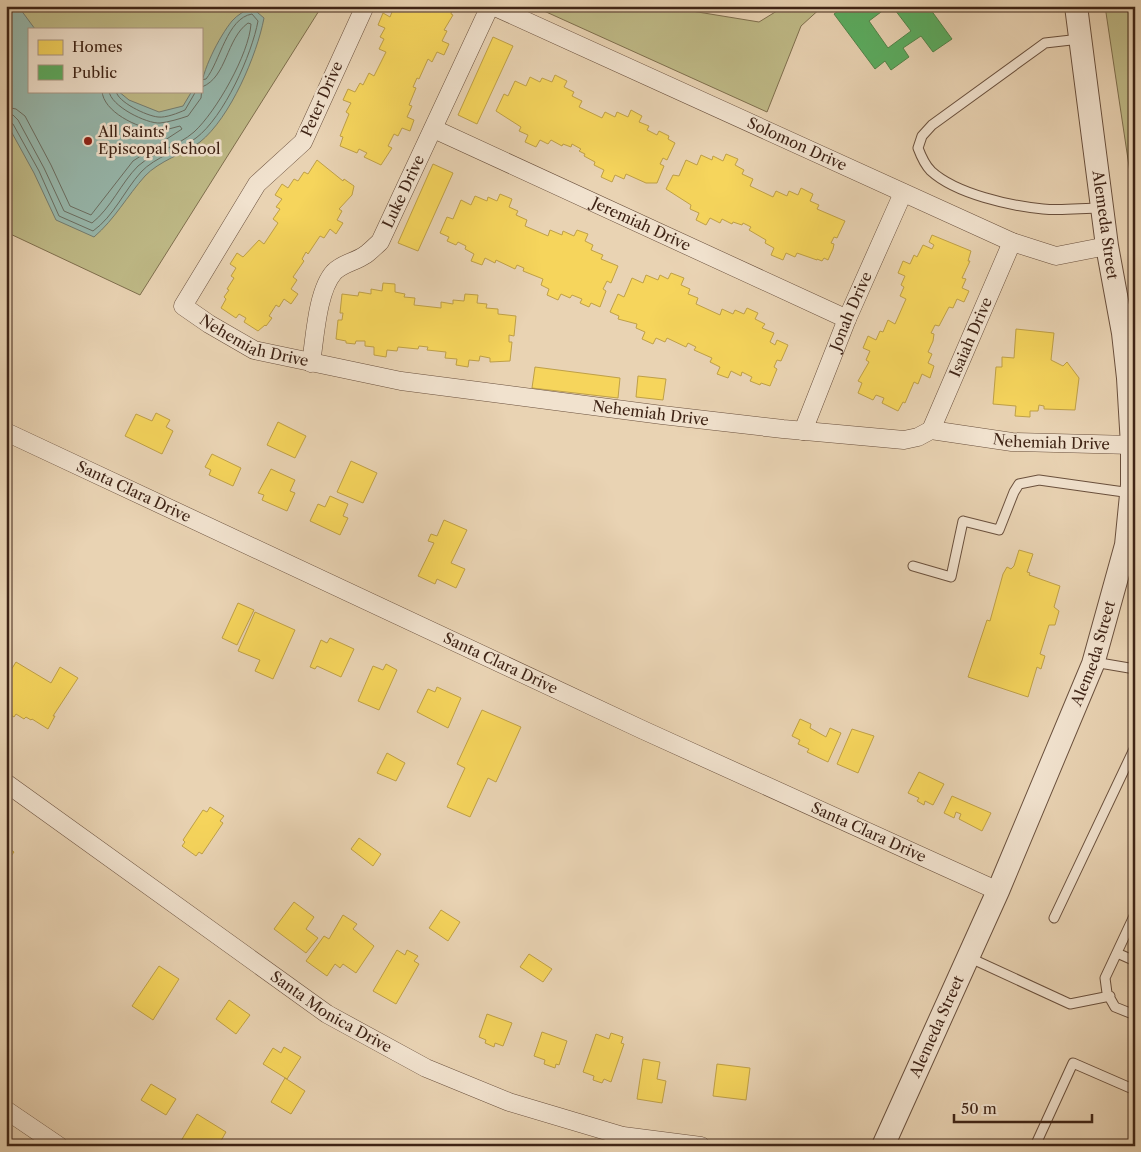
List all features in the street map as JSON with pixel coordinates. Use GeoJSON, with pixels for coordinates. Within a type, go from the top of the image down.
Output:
{"type":"FeatureCollection","features":[{"type":"Feature","properties":{"kind":"street","name":"Peter Drive"},"geometry":{"type":"LineString","coordinates":[[183,306],[257,184],[303,142],[366,6]]}},
{"type":"Feature","properties":{"kind":"street","name":"Luke Drive"},"geometry":{"type":"LineString","coordinates":[[311,363],[322,300],[329,282],[334,273],[343,266],[365,256],[380,242],[492,6]]}},
{"type":"Feature","properties":{"kind":"street","name":"Solomon Drive"},"geometry":{"type":"LineString","coordinates":[[492,6],[1012,242],[1056,256],[1107,246]]}},
{"type":"Feature","properties":{"kind":"street","name":"Alemeda Street"},"geometry":{"type":"LineString","coordinates":[[883,1146],[998,891],[1094,662],[1106,625],[1126,545],[1134,445],[1123,333],[1107,246],[1076,6]]}},
{"type":"Feature","properties":{"kind":"street","name":"Jeremiah Drive"},"geometry":{"type":"LineString","coordinates":[[434,129],[847,319]]}},
{"type":"Feature","properties":{"kind":"street","name":"Jonah Drive"},"geometry":{"type":"LineString","coordinates":[[804,431],[847,319],[903,193]]}},
{"type":"Feature","properties":{"kind":"street","name":"Isaiah Drive"},"geometry":{"type":"LineString","coordinates":[[931,430],[1012,242]]}},
{"type":"Feature","properties":{"kind":"street","name":"Nehemiah Drive"},"geometry":{"type":"LineString","coordinates":[[183,306],[209,324],[254,350],[401,381],[804,431],[904,440],[918,437],[931,430],[1012,442],[1134,445]]}},
{"type":"Feature","properties":{"kind":"street","name":"Santa Clara Drive"},"geometry":{"type":"LineString","coordinates":[[6,432],[643,730],[998,891]]}},
{"type":"Feature","properties":{"kind":"street","name":"Santa Monica Drive"},"geometry":{"type":"LineString","coordinates":[[6,782],[327,1014],[426,1068],[509,1102],[623,1136],[701,1146]]}},
{"type":"Feature","properties":{"kind":"street"},"geometry":{"type":"LineString","coordinates":[[6,1110],[59,1146]]}},
{"type":"Feature","properties":{"kind":"lane"},"geometry":{"type":"LineString","coordinates":[[1080,40],[1045,43],[932,125],[922,136],[918,148],[931,171],[950,184],[982,196],[1014,205],[1044,209],[1102,208]]}},
{"type":"Feature","properties":{"kind":"lane"},"geometry":{"type":"LineString","coordinates":[[913,566],[951,577],[963,521],[999,530],[1019,484],[1039,480],[1131,493]]}},
{"type":"Feature","properties":{"kind":"lane"},"geometry":{"type":"LineString","coordinates":[[1094,662],[1135,669]]}},
{"type":"Feature","properties":{"kind":"lane"},"geometry":{"type":"LineString","coordinates":[[1054,918],[1135,747]]}},
{"type":"Feature","properties":{"kind":"lane"},"geometry":{"type":"LineString","coordinates":[[1135,914],[1105,978],[1115,1007],[1135,1015]]}},
{"type":"Feature","properties":{"kind":"lane"},"geometry":{"type":"LineString","coordinates":[[1117,952],[1135,961]]}},
{"type":"Feature","properties":{"kind":"lane"},"geometry":{"type":"LineString","coordinates":[[968,957],[1070,1004],[1110,996]]}},
{"type":"Feature","properties":{"kind":"lane"},"geometry":{"type":"LineString","coordinates":[[1035,1146],[1073,1063],[1135,1090]]}},
{"type":"Feature","properties":{"kind":"shaded area","name":"All Saints' Episcopal School"},"geometry":{"type":"Polygon","coordinates":[[[6,6],[322,6],[140,295],[6,232],[6,6]]]}},
{"type":"Feature","properties":{"kind":"shaded area"},"geometry":{"type":"Polygon","coordinates":[[[533,6],[661,6],[759,22],[785,6],[823,6],[801,26],[767,112],[533,6]]]}},
{"type":"Feature","properties":{"kind":"shaded area"},"geometry":{"type":"Polygon","coordinates":[[[1105,6],[1135,6],[1135,206],[1105,6]]]}},
{"type":"Feature","properties":{"kind":"water"},"geometry":{"type":"Polygon","coordinates":[[[6,6],[18,6],[34,28],[28,28],[28,92],[119,92],[129,100],[159,112],[183,106],[191,92],[202,92],[204,74],[216,45],[236,17],[251,7],[264,18],[249,67],[222,118],[200,142],[157,166],[145,176],[108,223],[94,237],[56,220],[34,173],[6,122],[6,6]]]}},
{"type":"Feature","properties":{"kind":"building: Homes"},"geometry":{"type":"Polygon","coordinates":[[[399,6],[453,6],[451,14],[453,15],[444,30],[447,31],[442,41],[449,44],[444,55],[437,52],[432,62],[428,59],[419,79],[417,78],[413,87],[416,88],[409,105],[412,106],[407,117],[414,120],[410,131],[402,128],[398,136],[394,134],[388,146],[392,148],[381,165],[364,157],[367,153],[359,149],[357,153],[340,146],[343,137],[340,136],[349,114],[346,112],[351,103],[343,100],[348,89],[355,92],[360,83],[363,85],[369,73],[374,76],[386,52],[379,49],[384,39],[380,37],[385,28],[378,25],[383,13],[390,17],[394,7],[398,9],[399,6]]]}},
{"type":"Feature","properties":{"kind":"building: Homes"},"geometry":{"type":"Polygon","coordinates":[[[493,37],[513,46],[477,124],[458,115],[493,37]]]}},
{"type":"Feature","properties":{"kind":"building: Homes"},"geometry":{"type":"Polygon","coordinates":[[[555,75],[567,81],[564,87],[574,92],[572,96],[582,101],[579,107],[602,118],[605,112],[615,117],[617,112],[628,117],[631,110],[642,116],[639,122],[649,126],[647,130],[657,135],[659,131],[669,136],[668,139],[675,143],[667,160],[663,158],[660,164],[664,166],[657,183],[646,183],[626,174],[624,179],[615,175],[612,182],[601,177],[604,170],[594,165],[595,162],[584,156],[585,154],[579,151],[581,149],[572,144],[571,147],[563,144],[562,146],[551,140],[548,144],[540,140],[536,147],[525,142],[528,135],[519,131],[521,127],[496,111],[504,94],[508,96],[515,81],[526,86],[530,77],[540,82],[542,78],[552,82],[555,75]]]}},
{"type":"Feature","properties":{"kind":"building: Homes"},"geometry":{"type":"Polygon","coordinates":[[[726,154],[738,159],[735,165],[744,170],[742,174],[753,179],[750,186],[773,197],[776,191],[787,196],[789,191],[798,195],[801,188],[813,194],[810,201],[819,205],[817,209],[845,221],[837,238],[834,237],[831,243],[834,244],[828,260],[824,258],[822,261],[817,260],[797,253],[795,257],[786,253],[783,260],[771,255],[774,248],[765,243],[766,240],[749,230],[751,227],[743,223],[742,225],[733,222],[732,224],[722,219],[720,223],[710,218],[706,225],[696,220],[699,213],[690,209],[691,205],[666,189],[673,175],[679,176],[686,160],[697,165],[701,155],[712,160],[713,156],[723,161],[726,154]]]}},
{"type":"Feature","properties":{"kind":"building: Homes"},"geometry":{"type":"Polygon","coordinates":[[[317,160],[343,181],[344,179],[354,186],[352,195],[339,209],[342,211],[337,220],[343,223],[336,234],[330,229],[324,238],[320,236],[308,254],[306,252],[302,259],[304,261],[293,277],[297,280],[291,289],[298,294],[291,304],[284,299],[279,307],[276,305],[269,316],[272,318],[266,326],[258,331],[244,322],[246,318],[239,314],[236,318],[221,308],[226,299],[224,297],[229,290],[227,289],[234,278],[231,276],[236,268],[230,264],[237,253],[243,257],[259,240],[264,244],[278,223],[273,219],[280,209],[276,207],[282,199],[275,195],[282,184],[288,188],[294,179],[298,181],[304,172],[308,174],[317,160]]]}},
{"type":"Feature","properties":{"kind":"building: Homes"},"geometry":{"type":"Polygon","coordinates":[[[433,164],[453,173],[418,251],[398,243],[433,164]]]}},
{"type":"Feature","properties":{"kind":"building: Homes"},"geometry":{"type":"Polygon","coordinates":[[[500,194],[512,199],[509,207],[518,211],[516,215],[527,220],[525,226],[548,236],[550,230],[562,235],[563,231],[574,236],[577,230],[588,234],[585,241],[593,245],[591,250],[603,255],[601,259],[618,266],[611,283],[607,281],[603,289],[606,291],[600,307],[591,303],[589,307],[580,303],[582,299],[572,295],[570,298],[561,294],[558,300],[547,295],[549,289],[541,285],[543,279],[523,271],[524,268],[517,265],[515,269],[496,260],[495,263],[485,258],[482,265],[471,261],[474,254],[465,249],[466,246],[458,242],[456,245],[447,241],[449,237],[440,233],[447,217],[453,219],[461,200],[471,205],[475,196],[487,201],[488,197],[497,201],[500,194]]]}},
{"type":"Feature","properties":{"kind":"building: Homes"},"geometry":{"type":"Polygon","coordinates":[[[932,235],[971,251],[968,261],[970,261],[962,278],[966,279],[962,288],[969,291],[964,302],[957,299],[953,308],[949,307],[939,326],[935,325],[931,333],[934,334],[933,341],[928,352],[932,354],[928,363],[934,366],[930,378],[922,374],[918,384],[914,382],[905,403],[903,402],[898,411],[882,403],[884,398],[876,395],[873,400],[858,393],[862,383],[858,381],[869,362],[866,360],[870,351],[863,348],[868,336],[876,340],[880,331],[883,332],[888,320],[895,324],[906,299],[900,296],[904,287],[901,285],[905,276],[898,273],[903,261],[910,264],[914,255],[917,257],[923,245],[932,249],[934,245],[929,242],[932,235]]]}},
{"type":"Feature","properties":{"kind":"building: Homes"},"geometry":{"type":"Polygon","coordinates":[[[671,273],[684,278],[681,285],[690,289],[688,294],[698,298],[696,304],[720,315],[722,309],[733,314],[735,310],[744,314],[747,308],[758,313],[755,319],[765,324],[762,328],[774,333],[770,342],[775,345],[777,340],[788,345],[781,361],[777,360],[774,367],[777,369],[770,386],[750,381],[752,377],[742,372],[741,376],[731,371],[728,378],[717,374],[720,367],[710,362],[712,358],[694,350],[696,347],[688,343],[686,347],[667,338],[665,342],[656,338],[653,344],[642,339],[645,332],[636,328],[637,324],[618,319],[619,316],[610,312],[618,294],[624,297],[632,278],[643,283],[646,275],[658,280],[660,275],[668,279],[671,273]]]}},
{"type":"Feature","properties":{"kind":"building: Homes"},"geometry":{"type":"Polygon","coordinates":[[[383,283],[395,284],[395,292],[405,294],[404,297],[415,298],[414,305],[441,308],[441,302],[453,304],[453,300],[464,301],[465,294],[478,295],[477,303],[487,304],[486,308],[498,309],[498,314],[516,316],[514,336],[509,335],[509,342],[512,342],[510,361],[490,362],[490,358],[480,356],[479,361],[469,360],[468,367],[456,365],[457,359],[445,358],[446,352],[427,350],[428,347],[419,346],[418,349],[398,347],[397,351],[387,350],[386,357],[374,355],[374,347],[365,346],[365,341],[356,341],[355,344],[336,339],[338,320],[342,320],[343,313],[340,313],[342,294],[358,296],[359,292],[371,294],[371,289],[382,291],[383,283]]]}},
{"type":"Feature","properties":{"kind":"building: Homes"},"geometry":{"type":"Polygon","coordinates":[[[1016,329],[1054,333],[1051,360],[1063,366],[1067,362],[1079,378],[1075,410],[1044,409],[1044,406],[1039,405],[1038,411],[1030,411],[1030,417],[1015,416],[1016,406],[993,404],[996,367],[1002,367],[1002,357],[1014,358],[1016,329]]]}},
{"type":"Feature","properties":{"kind":"building: Homes"},"geometry":{"type":"Polygon","coordinates":[[[535,367],[620,378],[618,398],[532,388],[535,367]]]}},
{"type":"Feature","properties":{"kind":"building: Homes"},"geometry":{"type":"Polygon","coordinates":[[[638,376],[666,379],[663,400],[636,397],[638,376]]]}},
{"type":"Feature","properties":{"kind":"building: Homes"},"geometry":{"type":"Polygon","coordinates":[[[156,413],[170,420],[166,427],[173,431],[162,454],[125,436],[136,414],[152,421],[156,413]]]}},
{"type":"Feature","properties":{"kind":"building: Homes"},"geometry":{"type":"Polygon","coordinates":[[[278,422],[306,436],[295,458],[267,445],[278,422]]]}},
{"type":"Feature","properties":{"kind":"building: Homes"},"geometry":{"type":"Polygon","coordinates":[[[212,454],[241,468],[233,486],[209,475],[211,470],[205,467],[212,454]]]}},
{"type":"Feature","properties":{"kind":"building: Homes"},"geometry":{"type":"Polygon","coordinates":[[[351,461],[377,473],[363,503],[337,492],[351,461]]]}},
{"type":"Feature","properties":{"kind":"building: Homes"},"geometry":{"type":"Polygon","coordinates":[[[271,469],[295,480],[290,491],[295,493],[287,511],[262,500],[264,495],[258,493],[271,469]]]}},
{"type":"Feature","properties":{"kind":"building: Homes"},"geometry":{"type":"Polygon","coordinates":[[[330,496],[348,504],[343,516],[348,518],[340,535],[310,521],[318,504],[325,507],[330,496]]]}},
{"type":"Feature","properties":{"kind":"building: Homes"},"geometry":{"type":"Polygon","coordinates":[[[444,520],[467,530],[451,563],[465,569],[456,588],[437,579],[435,584],[418,576],[434,543],[428,541],[431,534],[437,536],[444,520]]]}},
{"type":"Feature","properties":{"kind":"building: Homes"},"geometry":{"type":"Polygon","coordinates":[[[1019,550],[1033,554],[1027,572],[1030,573],[1029,575],[1060,586],[1054,607],[1059,611],[1055,625],[1049,625],[1040,654],[1045,656],[1041,669],[1037,667],[1028,697],[968,677],[987,620],[990,621],[1003,574],[1007,567],[1011,569],[1014,566],[1019,550]]]}},
{"type":"Feature","properties":{"kind":"building: Homes"},"geometry":{"type":"Polygon","coordinates":[[[238,603],[254,610],[237,645],[222,638],[238,603]]]}},
{"type":"Feature","properties":{"kind":"building: Homes"},"geometry":{"type":"Polygon","coordinates":[[[255,612],[295,630],[273,679],[255,671],[260,660],[238,651],[255,612]]]}},
{"type":"Feature","properties":{"kind":"building: Homes"},"geometry":{"type":"Polygon","coordinates":[[[6,626],[12,629],[6,639],[6,626]]]}},
{"type":"Feature","properties":{"kind":"building: Homes"},"geometry":{"type":"Polygon","coordinates":[[[330,638],[354,649],[341,677],[317,666],[315,669],[310,667],[321,640],[327,643],[330,638]]]}},
{"type":"Feature","properties":{"kind":"building: Homes"},"geometry":{"type":"Polygon","coordinates":[[[16,662],[51,683],[60,667],[78,678],[53,716],[55,716],[48,729],[32,719],[26,717],[24,719],[16,714],[14,717],[6,712],[9,707],[6,705],[6,678],[16,662]]]}},
{"type":"Feature","properties":{"kind":"building: Homes"},"geometry":{"type":"Polygon","coordinates":[[[386,664],[397,670],[379,710],[358,701],[373,666],[383,670],[386,664]]]}},
{"type":"Feature","properties":{"kind":"building: Homes"},"geometry":{"type":"Polygon","coordinates":[[[437,687],[461,698],[448,728],[417,712],[428,689],[435,692],[437,687]]]}},
{"type":"Feature","properties":{"kind":"building: Homes"},"geometry":{"type":"Polygon","coordinates":[[[482,710],[521,727],[496,782],[488,778],[470,817],[447,807],[465,768],[457,764],[482,710]]]}},
{"type":"Feature","properties":{"kind":"building: Homes"},"geometry":{"type":"Polygon","coordinates":[[[800,719],[811,724],[810,728],[826,737],[830,728],[841,733],[828,762],[807,752],[809,749],[798,744],[800,740],[792,736],[800,719]]]}},
{"type":"Feature","properties":{"kind":"building: Homes"},"geometry":{"type":"Polygon","coordinates":[[[852,729],[874,736],[858,773],[837,764],[852,729]]]}},
{"type":"Feature","properties":{"kind":"building: Homes"},"geometry":{"type":"Polygon","coordinates":[[[387,753],[405,763],[396,781],[377,773],[387,753]]]}},
{"type":"Feature","properties":{"kind":"building: Homes"},"geometry":{"type":"Polygon","coordinates":[[[919,772],[944,784],[933,805],[925,801],[924,805],[917,801],[919,798],[908,793],[919,772]]]}},
{"type":"Feature","properties":{"kind":"building: Homes"},"geometry":{"type":"Polygon","coordinates":[[[952,796],[991,813],[982,831],[959,819],[961,814],[956,812],[954,818],[944,813],[952,796]]]}},
{"type":"Feature","properties":{"kind":"building: Homes"},"geometry":{"type":"Polygon","coordinates":[[[210,807],[224,816],[220,821],[223,823],[202,854],[199,852],[196,856],[182,846],[185,842],[183,840],[203,810],[207,812],[210,807]]]}},
{"type":"Feature","properties":{"kind":"building: Homes"},"geometry":{"type":"Polygon","coordinates":[[[359,838],[381,854],[373,866],[351,849],[359,838]]]}},
{"type":"Feature","properties":{"kind":"building: Homes"},"geometry":{"type":"Polygon","coordinates":[[[6,846],[14,852],[6,863],[6,846]]]}},
{"type":"Feature","properties":{"kind":"building: Homes"},"geometry":{"type":"Polygon","coordinates":[[[294,902],[314,917],[306,929],[318,938],[306,953],[274,929],[294,902]]]}},
{"type":"Feature","properties":{"kind":"building: Homes"},"geometry":{"type":"Polygon","coordinates":[[[441,910],[460,922],[448,941],[429,928],[441,910]]]}},
{"type":"Feature","properties":{"kind":"building: Homes"},"geometry":{"type":"Polygon","coordinates":[[[343,915],[357,924],[353,929],[374,946],[356,973],[343,964],[340,968],[335,964],[327,976],[306,961],[324,936],[329,939],[343,915]]]}},
{"type":"Feature","properties":{"kind":"building: Homes"},"geometry":{"type":"Polygon","coordinates":[[[397,950],[405,955],[407,950],[418,956],[414,961],[419,964],[396,1004],[373,991],[397,950]]]}},
{"type":"Feature","properties":{"kind":"building: Homes"},"geometry":{"type":"Polygon","coordinates":[[[529,954],[552,969],[543,982],[520,967],[529,954]]]}},
{"type":"Feature","properties":{"kind":"building: Homes"},"geometry":{"type":"Polygon","coordinates":[[[159,966],[179,979],[153,1020],[132,1006],[159,966]]]}},
{"type":"Feature","properties":{"kind":"building: Homes"},"geometry":{"type":"Polygon","coordinates":[[[229,1000],[250,1015],[236,1034],[216,1019],[229,1000]]]}},
{"type":"Feature","properties":{"kind":"building: Homes"},"geometry":{"type":"Polygon","coordinates":[[[487,1014],[512,1023],[503,1046],[495,1043],[494,1047],[485,1043],[486,1040],[479,1037],[487,1014]]]}},
{"type":"Feature","properties":{"kind":"building: Homes"},"geometry":{"type":"Polygon","coordinates":[[[542,1032],[567,1041],[559,1065],[556,1064],[555,1068],[544,1064],[545,1060],[534,1056],[542,1032]]]}},
{"type":"Feature","properties":{"kind":"building: Homes"},"geometry":{"type":"Polygon","coordinates":[[[611,1033],[623,1037],[621,1043],[624,1044],[611,1082],[604,1079],[602,1083],[593,1080],[594,1076],[583,1072],[596,1034],[609,1039],[611,1033]]]}},
{"type":"Feature","properties":{"kind":"building: Homes"},"geometry":{"type":"Polygon","coordinates":[[[284,1047],[301,1057],[287,1079],[263,1064],[273,1048],[281,1053],[284,1047]]]}},
{"type":"Feature","properties":{"kind":"building: Homes"},"geometry":{"type":"Polygon","coordinates":[[[643,1059],[660,1062],[657,1079],[666,1081],[662,1103],[637,1099],[643,1059]]]}},
{"type":"Feature","properties":{"kind":"building: Homes"},"geometry":{"type":"Polygon","coordinates":[[[717,1064],[750,1068],[746,1100],[713,1096],[717,1064]]]}},
{"type":"Feature","properties":{"kind":"building: Homes"},"geometry":{"type":"Polygon","coordinates":[[[285,1078],[305,1091],[291,1114],[271,1102],[285,1078]]]}},
{"type":"Feature","properties":{"kind":"building: Homes"},"geometry":{"type":"Polygon","coordinates":[[[151,1084],[176,1099],[166,1115],[141,1100],[151,1084]]]}},
{"type":"Feature","properties":{"kind":"building: Homes"},"geometry":{"type":"Polygon","coordinates":[[[197,1114],[226,1132],[218,1146],[178,1146],[197,1114]]]}},
{"type":"Feature","properties":{"kind":"building: Public"},"geometry":{"type":"Polygon","coordinates":[[[845,6],[889,6],[869,21],[888,48],[911,31],[892,6],[928,6],[952,39],[933,52],[921,36],[903,48],[909,57],[891,70],[885,61],[875,69],[834,14],[845,6]]]}},
{"type":"Feature","properties":{"kind":"place","name":"All Saints' Episcopal School"},"geometry":{"type":"Point","coordinates":[88,141]}}]}
